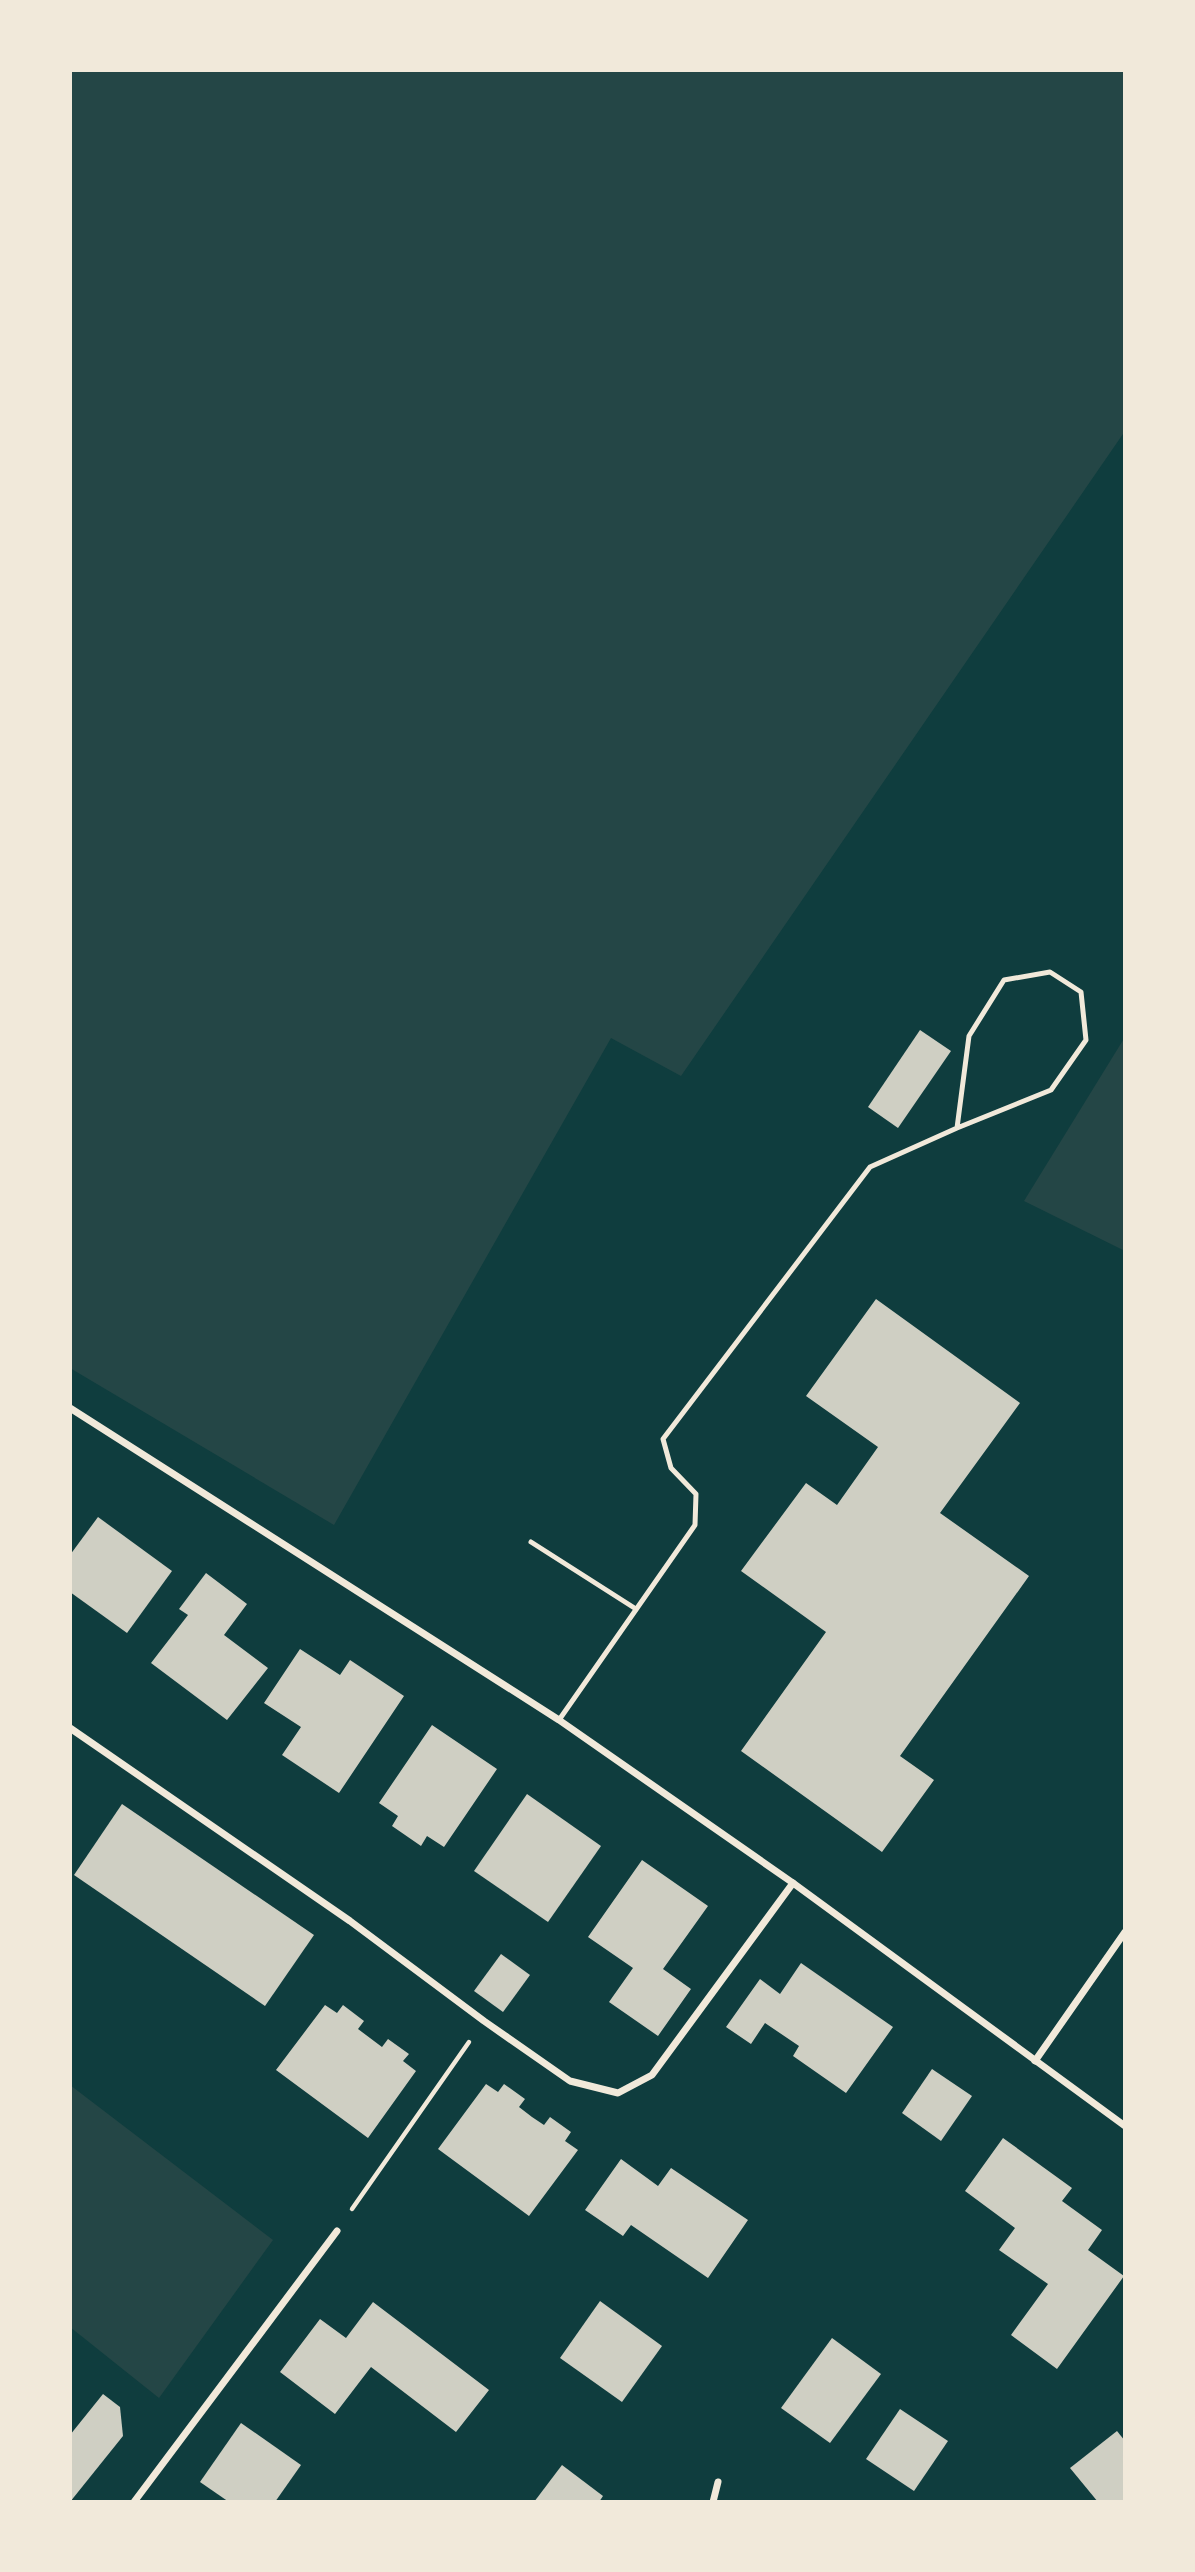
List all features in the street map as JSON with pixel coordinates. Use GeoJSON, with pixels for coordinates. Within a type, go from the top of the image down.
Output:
{"type":"FeatureCollection","features":[{"type":"Feature","properties":{"kind":"street"},"geometry":{"type":"LineString","coordinates":[[70,1408],[559,1720],[793,1883],[1125,2126]]}},
{"type":"Feature","properties":{"kind":"street"},"geometry":{"type":"LineString","coordinates":[[70,1728],[350,1921],[570,2081],[618,2092],[652,2075],[793,1883]]}},
{"type":"Feature","properties":{"kind":"street"},"geometry":{"type":"LineString","coordinates":[[1035,2062],[1125,1932]]}},
{"type":"Feature","properties":{"kind":"street"},"geometry":{"type":"LineString","coordinates":[[134,2502],[337,2231]]}},
{"type":"Feature","properties":{"kind":"street"},"geometry":{"type":"LineString","coordinates":[[713,2502],[718,2482]]}},
{"type":"Feature","properties":{"kind":"lane"},"geometry":{"type":"LineString","coordinates":[[559,1720],[695,1525],[696,1494],[671,1468],[663,1439],[870,1167],[1051,1090],[1086,1040],[1081,992],[1050,972],[1004,980],[969,1036],[957,1128]]}},
{"type":"Feature","properties":{"kind":"lane"},"geometry":{"type":"LineString","coordinates":[[531,1542],[636,1609]]}},
{"type":"Feature","properties":{"kind":"path"},"geometry":{"type":"LineString","coordinates":[[337,2231],[484,2021]]}},
{"type":"Feature","properties":{"kind":"shaded area"},"geometry":{"type":"Polygon","coordinates":[[[70,70],[1125,70],[1125,431],[681,1076],[611,1038],[334,1525],[70,1368],[70,70]]]}},
{"type":"Feature","properties":{"kind":"shaded area"},"geometry":{"type":"Polygon","coordinates":[[[1125,1037],[1125,1251],[1024,1201],[1125,1037]]]}},
{"type":"Feature","properties":{"kind":"shaded area"},"geometry":{"type":"Polygon","coordinates":[[[70,2085],[273,2240],[159,2398],[70,2327],[70,2085]]]}},
{"type":"Feature","properties":{"kind":"building"},"geometry":{"type":"Polygon","coordinates":[[[920,1030],[951,1051],[898,1128],[868,1107],[920,1030]]]}},
{"type":"Feature","properties":{"kind":"building"},"geometry":{"type":"Polygon","coordinates":[[[876,1299],[1020,1403],[940,1513],[1029,1576],[900,1756],[934,1780],[882,1852],[741,1751],[826,1632],[741,1571],[806,1483],[837,1505],[878,1447],[806,1396],[876,1299]]]}},
{"type":"Feature","properties":{"kind":"building"},"geometry":{"type":"Polygon","coordinates":[[[98,1517],[172,1571],[127,1633],[70,1592],[70,1555],[98,1517]]]}},
{"type":"Feature","properties":{"kind":"building"},"geometry":{"type":"Polygon","coordinates":[[[206,1573],[247,1604],[224,1635],[268,1668],[227,1720],[151,1663],[188,1615],[179,1609],[206,1573]]]}},
{"type":"Feature","properties":{"kind":"building"},"geometry":{"type":"Polygon","coordinates":[[[300,1649],[340,1675],[350,1660],[404,1696],[339,1793],[282,1755],[301,1727],[264,1703],[300,1649]]]}},
{"type":"Feature","properties":{"kind":"building"},"geometry":{"type":"Polygon","coordinates":[[[432,1725],[497,1769],[444,1847],[427,1836],[421,1846],[392,1826],[398,1816],[379,1803],[432,1725]]]}},
{"type":"Feature","properties":{"kind":"building"},"geometry":{"type":"Polygon","coordinates":[[[527,1794],[601,1846],[548,1922],[474,1871],[527,1794]]]}},
{"type":"Feature","properties":{"kind":"building"},"geometry":{"type":"Polygon","coordinates":[[[122,1804],[314,1935],[265,2006],[74,1875],[122,1804]]]}},
{"type":"Feature","properties":{"kind":"building"},"geometry":{"type":"Polygon","coordinates":[[[642,1860],[708,1906],[663,1969],[691,1989],[658,2036],[609,2002],[633,1968],[588,1937],[642,1860]]]}},
{"type":"Feature","properties":{"kind":"building"},"geometry":{"type":"Polygon","coordinates":[[[501,1954],[530,1975],[503,2012],[474,1991],[501,1954]]]}},
{"type":"Feature","properties":{"kind":"building"},"geometry":{"type":"Polygon","coordinates":[[[801,1963],[893,2027],[846,2093],[793,2056],[799,2046],[765,2023],[751,2044],[726,2027],[760,1979],[780,1994],[801,1963]]]}},
{"type":"Feature","properties":{"kind":"building"},"geometry":{"type":"Polygon","coordinates":[[[325,2005],[337,2013],[343,2005],[364,2021],[358,2029],[382,2047],[388,2039],[409,2054],[403,2061],[416,2071],[368,2138],[276,2070],[325,2005]]]}},
{"type":"Feature","properties":{"kind":"building"},"geometry":{"type":"Polygon","coordinates":[[[932,2069],[972,2096],[941,2141],[902,2113],[932,2069]]]}},
{"type":"Feature","properties":{"kind":"building"},"geometry":{"type":"Polygon","coordinates":[[[486,2084],[498,2092],[504,2084],[525,2099],[519,2107],[532,2117],[544,2125],[550,2117],[571,2132],[565,2141],[578,2150],[529,2216],[438,2149],[486,2084]]]}},
{"type":"Feature","properties":{"kind":"building"},"geometry":{"type":"Polygon","coordinates":[[[1003,2138],[1072,2188],[1062,2201],[1102,2230],[1088,2250],[1124,2276],[1057,2369],[1011,2335],[1048,2284],[999,2250],[1015,2228],[965,2191],[1003,2138]]]}},
{"type":"Feature","properties":{"kind":"building"},"geometry":{"type":"Polygon","coordinates":[[[621,2159],[658,2186],[671,2168],[748,2220],[708,2278],[631,2225],[623,2236],[585,2210],[621,2159]]]}},
{"type":"Feature","properties":{"kind":"building"},"geometry":{"type":"Polygon","coordinates":[[[600,2301],[662,2346],[622,2402],[560,2358],[600,2301]]]}},
{"type":"Feature","properties":{"kind":"building"},"geometry":{"type":"Polygon","coordinates":[[[373,2302],[489,2390],[456,2432],[371,2367],[335,2414],[280,2372],[320,2319],[346,2338],[373,2302]]]}},
{"type":"Feature","properties":{"kind":"building"},"geometry":{"type":"Polygon","coordinates":[[[832,2338],[881,2374],[830,2443],[781,2408],[832,2338]]]}},
{"type":"Feature","properties":{"kind":"building"},"geometry":{"type":"Polygon","coordinates":[[[103,2394],[120,2407],[123,2436],[70,2502],[70,2435],[103,2394]]]}},
{"type":"Feature","properties":{"kind":"building"},"geometry":{"type":"Polygon","coordinates":[[[900,2409],[948,2441],[914,2491],[866,2459],[900,2409]]]}},
{"type":"Feature","properties":{"kind":"building"},"geometry":{"type":"Polygon","coordinates":[[[241,2423],[301,2465],[275,2502],[229,2502],[200,2482],[241,2423]]]}},
{"type":"Feature","properties":{"kind":"building"},"geometry":{"type":"Polygon","coordinates":[[[1117,2431],[1125,2441],[1125,2502],[1098,2502],[1070,2468],[1117,2431]]]}},
{"type":"Feature","properties":{"kind":"building"},"geometry":{"type":"Polygon","coordinates":[[[562,2465],[603,2496],[599,2502],[534,2502],[562,2465]]]}}]}
